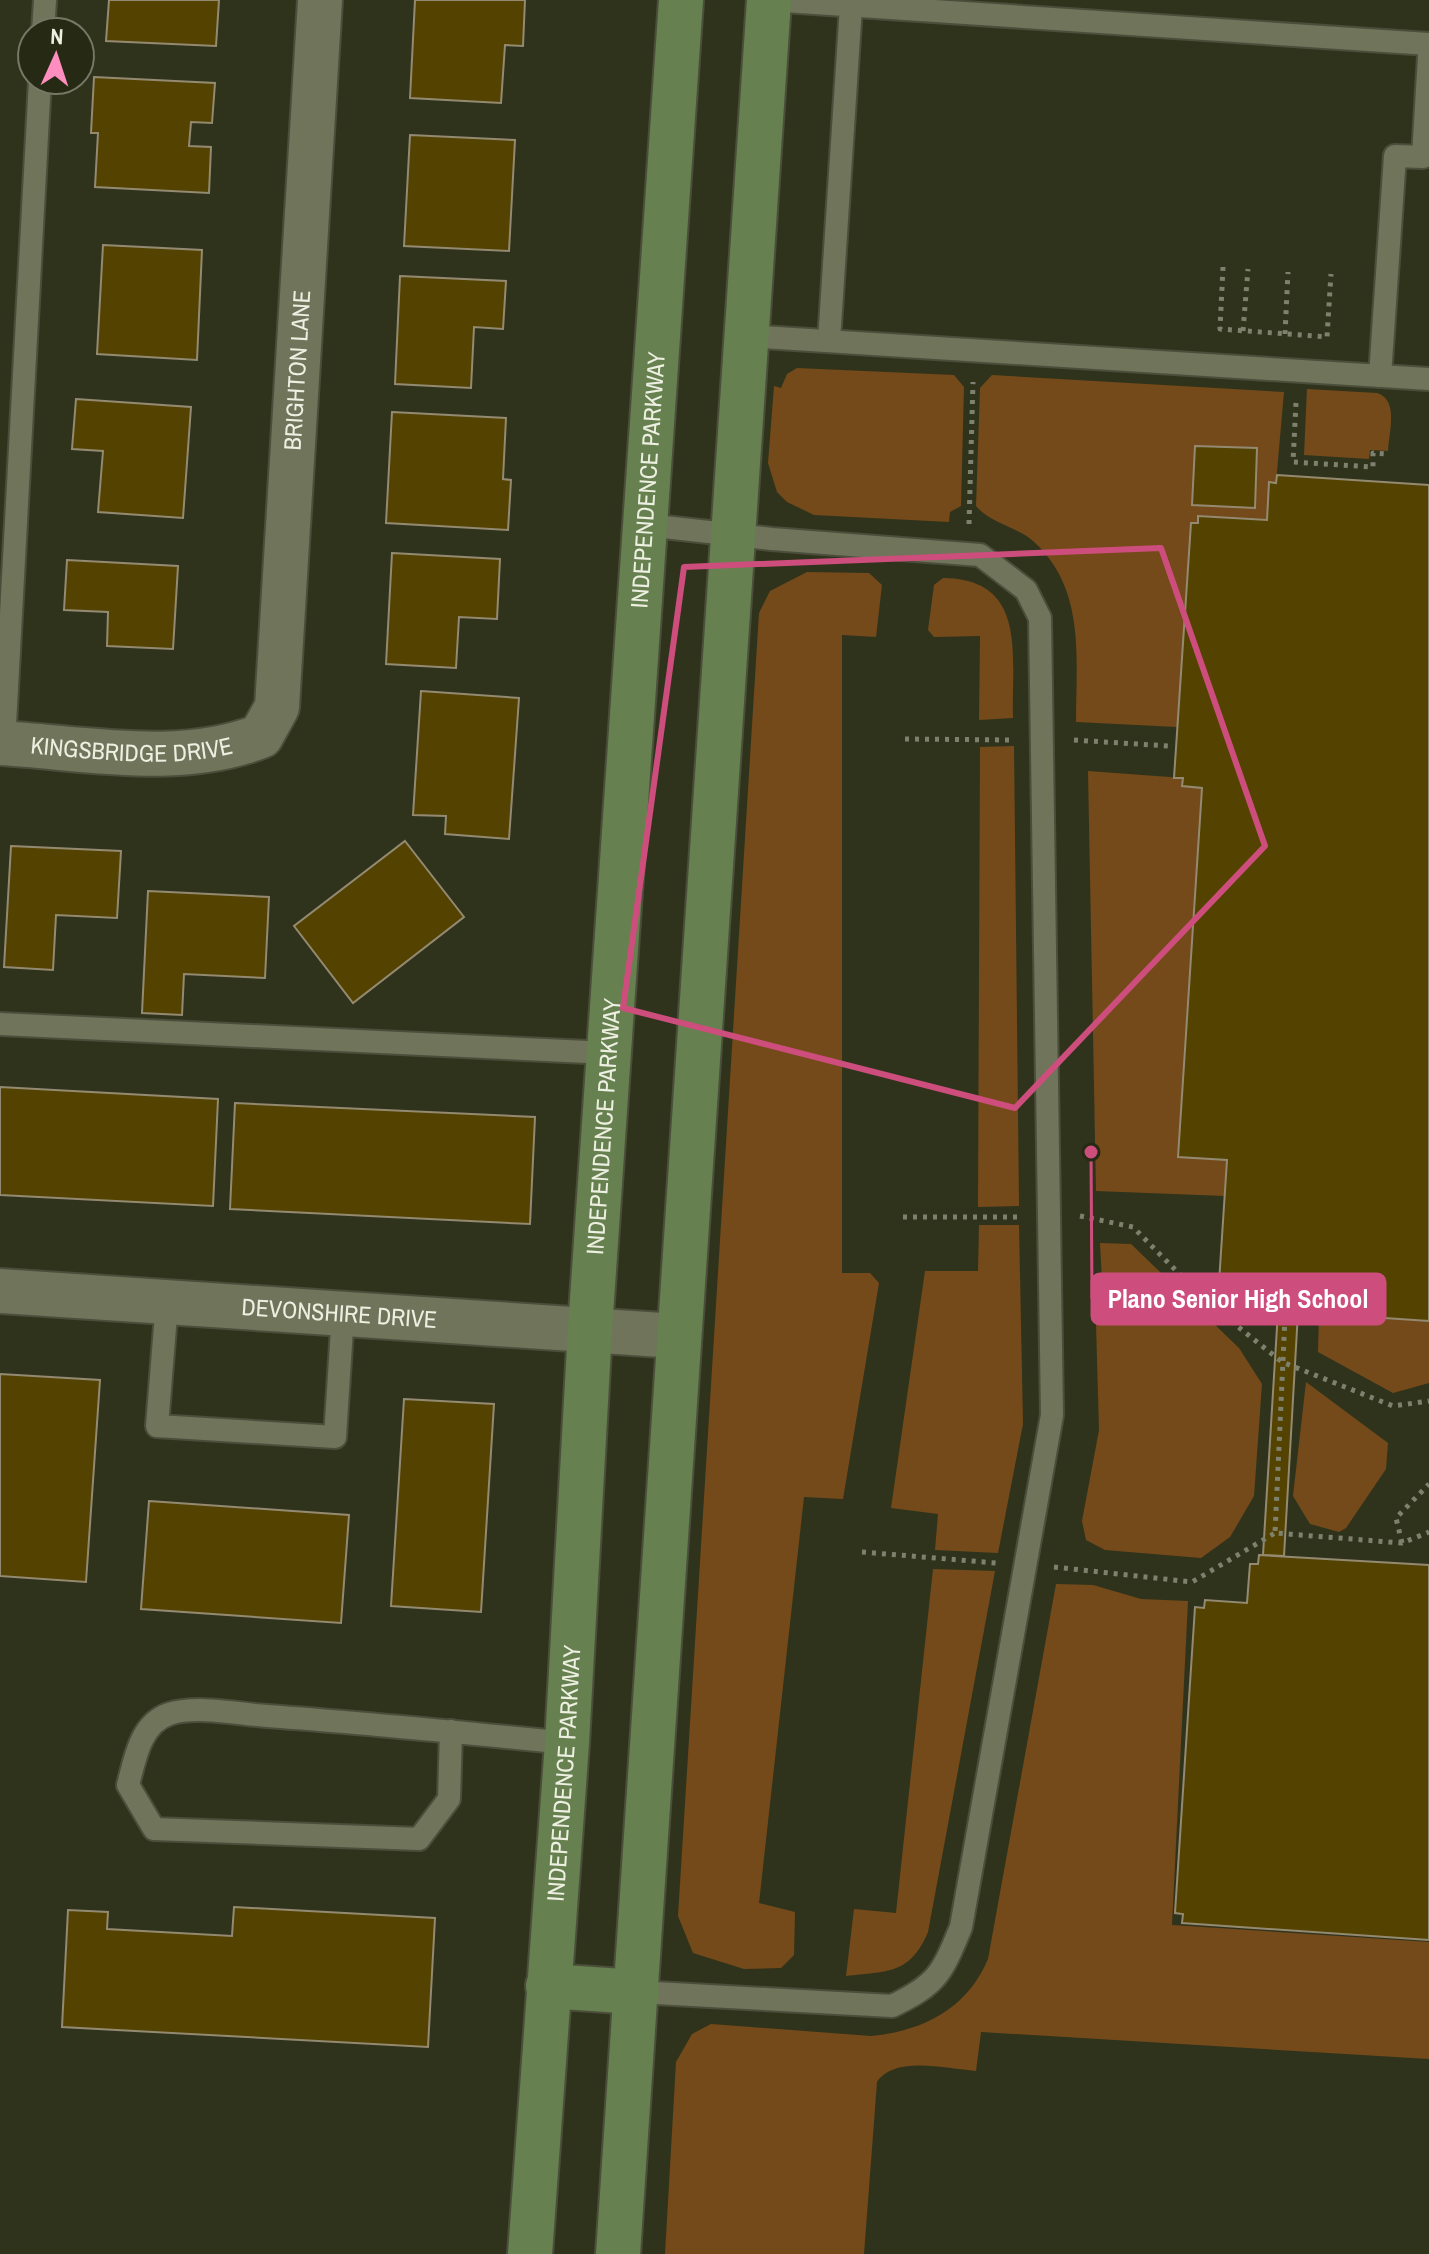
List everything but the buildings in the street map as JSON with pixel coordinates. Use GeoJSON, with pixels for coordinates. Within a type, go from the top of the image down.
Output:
{"type":"FeatureCollection","features":[{"type":"Feature","properties":{"kind":"main road","name":"INDEPENDENCE PARKWAY"},"geometry":{"type":"LineString","coordinates":[[530,2254],[567,1743],[590,1329],[681,0]]}},
{"type":"Feature","properties":{"kind":"main road"},"geometry":{"type":"LineString","coordinates":[[618,2254],[677,1336],[769,0]]}},
{"type":"Feature","properties":{"kind":"main road"},"geometry":{"type":"LineString","coordinates":[[548,1986],[637,1992]]}},
{"type":"Feature","properties":{"kind":"street","name":"BRIGHTON LANE"},"geometry":{"type":"LineString","coordinates":[[261,736],[277,707],[280,677],[320,0]]}},
{"type":"Feature","properties":{"kind":"street","name":"KINGSBRIDGE DRIVE"},"geometry":{"type":"LineString","coordinates":[[2,743],[180,754],[228,749],[261,736]]}},
{"type":"Feature","properties":{"kind":"street","name":"DEVONSHIRE DRIVE"},"geometry":{"type":"LineString","coordinates":[[0,1291],[677,1336]]}},
{"type":"Feature","properties":{"kind":"lane"},"geometry":{"type":"LineString","coordinates":[[769,0],[1429,44]]}},
{"type":"Feature","properties":{"kind":"lane"},"geometry":{"type":"LineString","coordinates":[[829,341],[851,6]]}},
{"type":"Feature","properties":{"kind":"lane"},"geometry":{"type":"LineString","coordinates":[[1380,376],[1395,156],[1423,157],[1429,56]]}},
{"type":"Feature","properties":{"kind":"lane"},"geometry":{"type":"LineString","coordinates":[[2,743],[10,453],[39,96]]}},
{"type":"Feature","properties":{"kind":"lane"},"geometry":{"type":"LineString","coordinates":[[746,336],[1429,379]]}},
{"type":"Feature","properties":{"kind":"lane"},"geometry":{"type":"LineString","coordinates":[[637,1992],[892,2006],[925,1991],[944,1966],[961,1927],[1052,1415],[1040,618],[1026,590],[1007,572],[980,555],[646,525]]}},
{"type":"Feature","properties":{"kind":"lane"},"geometry":{"type":"LineString","coordinates":[[0,1024],[609,1053]]}},
{"type":"Feature","properties":{"kind":"lane"},"geometry":{"type":"LineString","coordinates":[[167,1302],[157,1426],[335,1437],[343,1313]]}},
{"type":"Feature","properties":{"kind":"lane"},"geometry":{"type":"LineString","coordinates":[[451,1731],[449,1799],[419,1839],[154,1829],[128,1785],[140,1738],[168,1714],[203,1712],[451,1731],[567,1743]]}},
{"type":"Feature","properties":{"kind":"path"},"geometry":{"type":"LineString","coordinates":[[1223,267],[1220,329],[1327,337],[1331,274]]}},
{"type":"Feature","properties":{"kind":"path"},"geometry":{"type":"LineString","coordinates":[[1243,331],[1248,269]]}},
{"type":"Feature","properties":{"kind":"path"},"geometry":{"type":"LineString","coordinates":[[1285,334],[1288,272]]}},
{"type":"Feature","properties":{"kind":"path"},"geometry":{"type":"LineString","coordinates":[[968,553],[974,350]]}},
{"type":"Feature","properties":{"kind":"path"},"geometry":{"type":"LineString","coordinates":[[1297,390],[1293,462],[1373,467],[1373,453],[1386,454]]}},
{"type":"Feature","properties":{"kind":"path"},"geometry":{"type":"LineString","coordinates":[[903,1217],[1088,1216],[1133,1227],[1207,1302],[1282,1362],[1393,1406],[1429,1401]]}},
{"type":"Feature","properties":{"kind":"path"},"geometry":{"type":"LineString","coordinates":[[1275,1533],[1285,1317]]}},
{"type":"Feature","properties":{"kind":"path"},"geometry":{"type":"LineString","coordinates":[[1402,1543],[1396,1518],[1429,1484]]}},
{"type":"Feature","properties":{"kind":"path"},"geometry":{"type":"LineString","coordinates":[[862,1552],[1192,1582],[1275,1533],[1402,1543],[1429,1532]]}},
{"type":"Feature","properties":{"kind":"highlighted area"},"geometry":{"type":"Polygon","coordinates":[[[1161,548],[1265,846],[1015,1108],[623,1008],[684,567],[1161,548]]]}},
{"type":"Feature","properties":{"kind":"shaded area"},"geometry":{"type":"Polygon","coordinates":[[[797,368],[954,375],[964,387],[961,506],[950,512],[949,522],[814,515],[787,502],[777,492],[768,463],[774,386],[781,388],[787,374],[797,368]]]}},
{"type":"Feature","properties":{"kind":"shaded area"},"geometry":{"type":"Polygon","coordinates":[[[992,375],[1284,392],[1276,483],[1270,482],[1267,520],[1199,516],[1198,523],[1191,523],[1177,727],[1076,722],[1074,625],[1062,580],[1033,541],[989,517],[976,506],[980,388],[992,375]]]}},
{"type":"Feature","properties":{"kind":"shaded area"},"geometry":{"type":"Polygon","coordinates":[[[1307,389],[1377,393],[1384,397],[1391,418],[1388,451],[1370,450],[1369,459],[1304,455],[1307,389]]]}},
{"type":"Feature","properties":{"kind":"shaded area"},"geometry":{"type":"Polygon","coordinates":[[[807,572],[869,573],[882,585],[876,637],[842,635],[842,1273],[870,1273],[879,1283],[843,1499],[804,1497],[759,1903],[795,1912],[794,1955],[781,1968],[744,1969],[693,1953],[678,1916],[759,613],[770,591],[807,572]]]}},
{"type":"Feature","properties":{"kind":"shaded area"},"geometry":{"type":"Polygon","coordinates":[[[943,578],[971,582],[990,592],[1002,607],[1010,626],[1013,647],[1013,718],[979,720],[980,636],[934,637],[928,630],[934,585],[943,578]]]}},
{"type":"Feature","properties":{"kind":"shaded area"},"geometry":{"type":"Polygon","coordinates":[[[1014,746],[1019,1206],[978,1207],[980,747],[1014,746]]]}},
{"type":"Feature","properties":{"kind":"shaded area"},"geometry":{"type":"Polygon","coordinates":[[[1088,771],[1183,778],[1182,786],[1202,788],[1178,1157],[1227,1160],[1225,1196],[1096,1191],[1088,771]]]}},
{"type":"Feature","properties":{"kind":"shaded area"},"geometry":{"type":"Polygon","coordinates":[[[979,1225],[1019,1225],[1023,1424],[998,1553],[935,1550],[938,1514],[891,1508],[925,1271],[978,1271],[979,1225]]]}},
{"type":"Feature","properties":{"kind":"shaded area"},"geometry":{"type":"Polygon","coordinates":[[[1100,1243],[1131,1244],[1239,1348],[1262,1384],[1254,1496],[1230,1537],[1201,1558],[1105,1550],[1086,1540],[1082,1521],[1099,1430],[1095,1288],[1102,1281],[1100,1243]]]}},
{"type":"Feature","properties":{"kind":"shaded area"},"geometry":{"type":"Polygon","coordinates":[[[1319,1314],[1429,1321],[1429,1383],[1393,1393],[1318,1352],[1319,1314]]]}},
{"type":"Feature","properties":{"kind":"shaded area"},"geometry":{"type":"Polygon","coordinates":[[[1306,1382],[1388,1443],[1386,1469],[1346,1528],[1339,1532],[1310,1524],[1293,1496],[1306,1382]]]}},
{"type":"Feature","properties":{"kind":"shaded area"},"geometry":{"type":"Polygon","coordinates":[[[933,1569],[995,1571],[928,1932],[921,1946],[905,1964],[885,1971],[846,1976],[854,1909],[896,1913],[933,1569]]]}},
{"type":"Feature","properties":{"kind":"shaded area"},"geometry":{"type":"Polygon","coordinates":[[[1056,1584],[1093,1585],[1141,1599],[1188,1601],[1172,1925],[1429,1942],[1429,2059],[981,2032],[976,2071],[909,2066],[885,2074],[877,2082],[864,2254],[665,2254],[676,2062],[692,2034],[711,2024],[871,2036],[890,2033],[925,2023],[941,2014],[968,1991],[979,1976],[988,1959],[1056,1584]]]}},
{"type":"Feature","properties":{"kind":"place","name":"Plano Senior High School"},"geometry":{"type":"Point","coordinates":[1091,1152]}}]}
